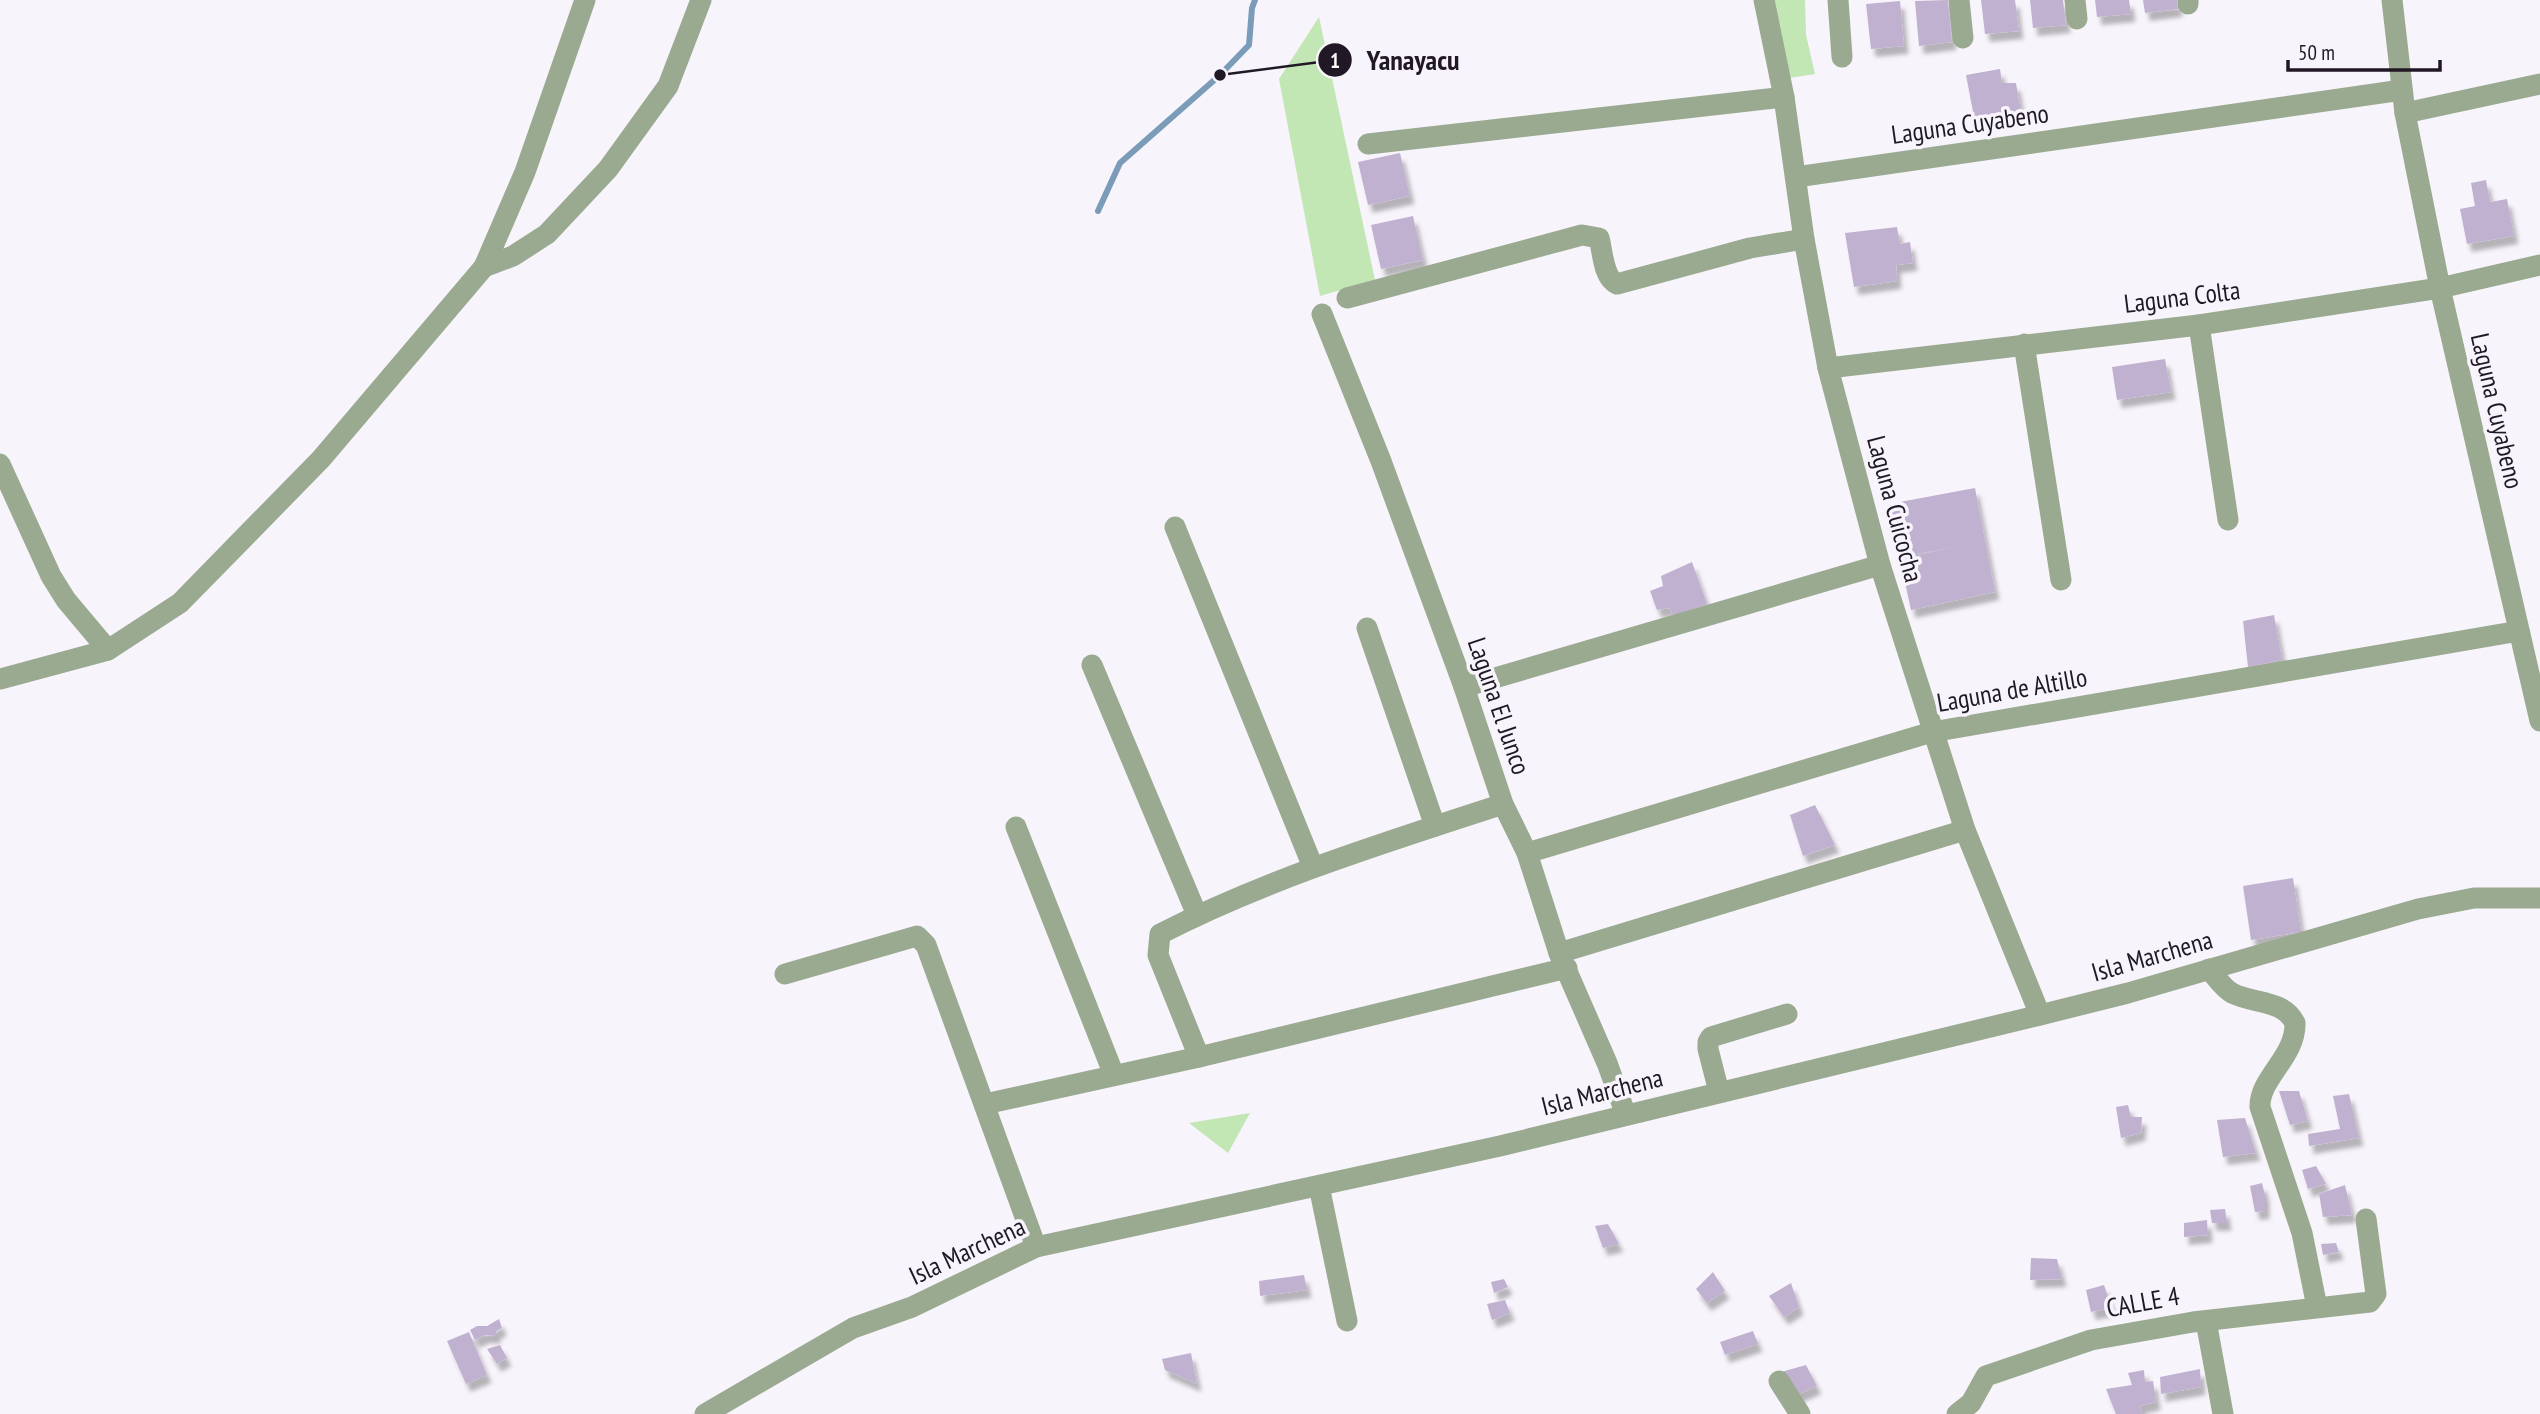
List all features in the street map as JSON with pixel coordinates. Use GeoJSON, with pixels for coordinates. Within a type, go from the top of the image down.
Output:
{"type":"FeatureCollection","features":[{"type":"Feature","properties":{"kind":"street"},"geometry":{"type":"LineString","coordinates":[[0,679],[108,650],[180,603],[321,459],[484,267],[525,172],[585,0]]}},
{"type":"Feature","properties":{"kind":"street"},"geometry":{"type":"LineString","coordinates":[[484,267],[513,256],[547,234],[608,169],[667,86],[701,0]]}},
{"type":"Feature","properties":{"kind":"street","name":"Laguna Cuicocha"},"geometry":{"type":"LineString","coordinates":[[1764,0],[1784,97],[1804,239],[1828,368],[1880,565],[1965,830],[2040,1015]]}},
{"type":"Feature","properties":{"kind":"street"},"geometry":{"type":"LineString","coordinates":[[1838,0],[1842,57]]}},
{"type":"Feature","properties":{"kind":"street"},"geometry":{"type":"LineString","coordinates":[[1959,0],[1962,38]]}},
{"type":"Feature","properties":{"kind":"street","name":"Laguna Cuyabeno"},"geometry":{"type":"LineString","coordinates":[[2392,0],[2405,113],[2440,288],[2540,721]]}},
{"type":"Feature","properties":{"kind":"street"},"geometry":{"type":"LineString","coordinates":[[2405,113],[2540,84]]}},
{"type":"Feature","properties":{"kind":"street","name":"Laguna Cuyabeno"},"geometry":{"type":"LineString","coordinates":[[1796,177],[2402,90]]}},
{"type":"Feature","properties":{"kind":"street"},"geometry":{"type":"LineString","coordinates":[[1368,144],[1784,97]]}},
{"type":"Feature","properties":{"kind":"street"},"geometry":{"type":"LineString","coordinates":[[1347,298],[1582,235],[1599,238],[1608,276],[1618,284],[1750,248],[1804,239]]}},
{"type":"Feature","properties":{"kind":"street","name":"Laguna Colta"},"geometry":{"type":"LineString","coordinates":[[1828,368],[2199,325],[2440,288],[2540,265]]}},
{"type":"Feature","properties":{"kind":"street","name":"Laguna El Junco"},"geometry":{"type":"LineString","coordinates":[[1322,314],[1381,461],[1464,687],[1503,804],[1527,853],[1563,961],[1626,1115]]}},
{"type":"Feature","properties":{"kind":"street"},"geometry":{"type":"LineString","coordinates":[[2199,325],[2228,520]]}},
{"type":"Feature","properties":{"kind":"street"},"geometry":{"type":"LineString","coordinates":[[2024,344],[2061,580]]}},
{"type":"Feature","properties":{"kind":"street"},"geometry":{"type":"LineString","coordinates":[[0,464],[51,576],[66,600],[108,650]]}},
{"type":"Feature","properties":{"kind":"street"},"geometry":{"type":"LineString","coordinates":[[1175,527],[1313,867]]}},
{"type":"Feature","properties":{"kind":"street"},"geometry":{"type":"LineString","coordinates":[[1464,687],[1880,565]]}},
{"type":"Feature","properties":{"kind":"street"},"geometry":{"type":"LineString","coordinates":[[1367,628],[1435,826]]}},
{"type":"Feature","properties":{"kind":"street","name":"Laguna de Altillo"},"geometry":{"type":"LineString","coordinates":[[1527,853],[1932,732],[2519,631]]}},
{"type":"Feature","properties":{"kind":"street"},"geometry":{"type":"LineString","coordinates":[[1093,665],[1197,915]]}},
{"type":"Feature","properties":{"kind":"street"},"geometry":{"type":"LineString","coordinates":[[1199,1057],[1158,955],[1160,934],[1197,915],[1313,867],[1503,804]]}},
{"type":"Feature","properties":{"kind":"street"},"geometry":{"type":"LineString","coordinates":[[1016,827],[1114,1075]]}},
{"type":"Feature","properties":{"kind":"street"},"geometry":{"type":"LineString","coordinates":[[985,1104],[1199,1057],[1563,961],[1965,830]]}},
{"type":"Feature","properties":{"kind":"street","name":"Isla Marchena"},"geometry":{"type":"LineString","coordinates":[[705,1414],[853,1328],[912,1307],[1036,1247],[1500,1146],[2040,1015],[2128,993],[2418,909],[2474,898],[2540,898]]}},
{"type":"Feature","properties":{"kind":"street"},"geometry":{"type":"LineString","coordinates":[[785,974],[918,936],[926,945],[1036,1247]]}},
{"type":"Feature","properties":{"kind":"street"},"geometry":{"type":"LineString","coordinates":[[2209,969],[2234,994],[2284,1010],[2295,1023],[2292,1045],[2261,1095],[2260,1107],[2302,1233],[2317,1307]]}},
{"type":"Feature","properties":{"kind":"street"},"geometry":{"type":"LineString","coordinates":[[1719,1092],[1708,1049],[1711,1037],[1787,1014]]}},
{"type":"Feature","properties":{"kind":"street"},"geometry":{"type":"LineString","coordinates":[[1319,1186],[1347,1321]]}},
{"type":"Feature","properties":{"kind":"street","name":"CALLE 4"},"geometry":{"type":"LineString","coordinates":[[1967,1410],[1986,1376],[2091,1340],[2206,1321],[2365,1303],[2374,1299],[2366,1219]]}},
{"type":"Feature","properties":{"kind":"street"},"geometry":{"type":"LineString","coordinates":[[2206,1321],[2223,1414]]}},
{"type":"Feature","properties":{"kind":"street"},"geometry":{"type":"LineString","coordinates":[[1779,1381],[1800,1414]]}},
{"type":"Feature","properties":{"kind":"green space"},"geometry":{"type":"Polygon","coordinates":[[[1758,0],[1805,0],[1806,35],[1815,74],[1770,81],[1758,0]]]}},
{"type":"Feature","properties":{"kind":"green space"},"geometry":{"type":"Polygon","coordinates":[[[1319,17],[1375,280],[1320,296],[1279,79],[1319,17]]]}},
{"type":"Feature","properties":{"kind":"green space"},"geometry":{"type":"Polygon","coordinates":[[[1250,1113],[1228,1153],[1189,1123],[1250,1113]]]}},
{"type":"Feature","properties":{"kind":"building"},"geometry":{"type":"Polygon","coordinates":[[[1948,0],[1952,42],[1919,46],[1915,1],[1948,0]]]}},
{"type":"Feature","properties":{"kind":"building"},"geometry":{"type":"Polygon","coordinates":[[[1981,0],[2015,0],[2019,31],[1985,34],[1981,0]]]}},
{"type":"Feature","properties":{"kind":"building"},"geometry":{"type":"Polygon","coordinates":[[[2030,0],[2063,0],[2066,25],[2033,28],[2030,0]]]}},
{"type":"Feature","properties":{"kind":"building"},"geometry":{"type":"Polygon","coordinates":[[[2095,0],[2129,0],[2131,14],[2097,17],[2095,0]]]}},
{"type":"Feature","properties":{"kind":"building"},"geometry":{"type":"Polygon","coordinates":[[[2143,0],[2177,0],[2178,9],[2145,13],[2143,0]]]}},
{"type":"Feature","properties":{"kind":"building"},"geometry":{"type":"Polygon","coordinates":[[[1900,1],[1904,46],[1871,49],[1866,4],[1900,1]]]}},
{"type":"Feature","properties":{"kind":"building"},"geometry":{"type":"Polygon","coordinates":[[[2000,69],[2002,83],[2016,83],[2021,113],[1975,122],[1966,75],[2000,69]]]}},
{"type":"Feature","properties":{"kind":"building"},"geometry":{"type":"Polygon","coordinates":[[[1400,153],[1410,196],[1368,205],[1358,162],[1400,153]]]}},
{"type":"Feature","properties":{"kind":"building"},"geometry":{"type":"Polygon","coordinates":[[[2486,180],[2490,202],[2507,199],[2514,236],[2467,244],[2460,209],[2475,206],[2471,183],[2486,180]]]}},
{"type":"Feature","properties":{"kind":"building"},"geometry":{"type":"Polygon","coordinates":[[[1413,216],[1423,260],[1381,269],[1371,225],[1413,216]]]}},
{"type":"Feature","properties":{"kind":"building"},"geometry":{"type":"Polygon","coordinates":[[[1897,227],[1900,244],[1910,242],[1913,263],[1896,265],[1897,281],[1854,287],[1845,233],[1897,227]]]}},
{"type":"Feature","properties":{"kind":"building"},"geometry":{"type":"Polygon","coordinates":[[[2165,359],[2171,392],[2117,400],[2112,367],[2165,359]]]}},
{"type":"Feature","properties":{"kind":"building"},"geometry":{"type":"Polygon","coordinates":[[[1975,488],[1995,592],[1911,610],[1900,559],[1950,548],[1899,557],[1889,504],[1975,488]]]}},
{"type":"Feature","properties":{"kind":"building"},"geometry":{"type":"Polygon","coordinates":[[[1692,562],[1707,604],[1673,616],[1670,608],[1657,610],[1650,591],[1663,586],[1661,576],[1692,562]]]}},
{"type":"Feature","properties":{"kind":"building"},"geometry":{"type":"Polygon","coordinates":[[[2274,615],[2282,660],[2248,667],[2243,621],[2274,615]]]}},
{"type":"Feature","properties":{"kind":"building"},"geometry":{"type":"Polygon","coordinates":[[[1815,805],[1835,845],[1803,856],[1790,815],[1815,805]]]}},
{"type":"Feature","properties":{"kind":"building"},"geometry":{"type":"Polygon","coordinates":[[[2293,878],[2301,932],[2251,940],[2243,886],[2293,878]]]}},
{"type":"Feature","properties":{"kind":"building"},"geometry":{"type":"Polygon","coordinates":[[[2279,1091],[2299,1091],[2308,1121],[2290,1125],[2279,1091]]]}},
{"type":"Feature","properties":{"kind":"building"},"geometry":{"type":"Polygon","coordinates":[[[2349,1094],[2359,1138],[2309,1146],[2308,1134],[2340,1129],[2333,1096],[2349,1094]]]}},
{"type":"Feature","properties":{"kind":"building"},"geometry":{"type":"Polygon","coordinates":[[[2128,1105],[2131,1117],[2142,1117],[2141,1133],[2121,1138],[2116,1107],[2128,1105]]]}},
{"type":"Feature","properties":{"kind":"building"},"geometry":{"type":"Polygon","coordinates":[[[2245,1118],[2256,1153],[2223,1157],[2217,1120],[2245,1118]]]}},
{"type":"Feature","properties":{"kind":"building"},"geometry":{"type":"Polygon","coordinates":[[[2316,1166],[2326,1184],[2308,1189],[2302,1170],[2316,1166]]]}},
{"type":"Feature","properties":{"kind":"building"},"geometry":{"type":"Polygon","coordinates":[[[2262,1183],[2265,1211],[2255,1212],[2250,1186],[2262,1183]]]}},
{"type":"Feature","properties":{"kind":"building"},"geometry":{"type":"Polygon","coordinates":[[[2345,1185],[2352,1215],[2323,1217],[2319,1194],[2345,1185]]]}},
{"type":"Feature","properties":{"kind":"building"},"geometry":{"type":"Polygon","coordinates":[[[2225,1209],[2227,1223],[2212,1223],[2210,1210],[2225,1209]]]}},
{"type":"Feature","properties":{"kind":"building"},"geometry":{"type":"Polygon","coordinates":[[[2207,1220],[2208,1235],[2184,1237],[2184,1223],[2207,1220]]]}},
{"type":"Feature","properties":{"kind":"building"},"geometry":{"type":"Polygon","coordinates":[[[1608,1224],[1619,1244],[1603,1248],[1595,1226],[1608,1224]]]}},
{"type":"Feature","properties":{"kind":"building"},"geometry":{"type":"Polygon","coordinates":[[[2336,1243],[2339,1252],[2323,1255],[2321,1244],[2336,1243]]]}},
{"type":"Feature","properties":{"kind":"building"},"geometry":{"type":"Polygon","coordinates":[[[2031,1258],[2057,1259],[2062,1279],[2030,1280],[2031,1258]]]}},
{"type":"Feature","properties":{"kind":"building"},"geometry":{"type":"Polygon","coordinates":[[[1713,1272],[1725,1291],[1707,1303],[1696,1289],[1713,1272]]]}},
{"type":"Feature","properties":{"kind":"building"},"geometry":{"type":"Polygon","coordinates":[[[1304,1275],[1307,1290],[1260,1296],[1259,1281],[1304,1275]]]}},
{"type":"Feature","properties":{"kind":"building"},"geometry":{"type":"Polygon","coordinates":[[[1504,1279],[1508,1287],[1494,1293],[1491,1282],[1504,1279]]]}},
{"type":"Feature","properties":{"kind":"building"},"geometry":{"type":"Polygon","coordinates":[[[1791,1283],[1799,1307],[1784,1317],[1769,1296],[1791,1283]]]}},
{"type":"Feature","properties":{"kind":"building"},"geometry":{"type":"Polygon","coordinates":[[[2104,1285],[2112,1308],[2091,1312],[2086,1290],[2104,1285]]]}},
{"type":"Feature","properties":{"kind":"building"},"geometry":{"type":"Polygon","coordinates":[[[1505,1300],[1510,1313],[1492,1320],[1487,1304],[1505,1300]]]}},
{"type":"Feature","properties":{"kind":"building"},"geometry":{"type":"Polygon","coordinates":[[[499,1319],[502,1328],[496,1331],[496,1336],[485,1335],[475,1340],[470,1330],[477,1326],[487,1326],[499,1319]]]}},
{"type":"Feature","properties":{"kind":"building"},"geometry":{"type":"Polygon","coordinates":[[[1753,1331],[1758,1344],[1725,1355],[1720,1342],[1753,1331]]]}},
{"type":"Feature","properties":{"kind":"building"},"geometry":{"type":"Polygon","coordinates":[[[469,1332],[487,1375],[466,1384],[447,1341],[469,1332]]]}},
{"type":"Feature","properties":{"kind":"building"},"geometry":{"type":"Polygon","coordinates":[[[500,1345],[507,1358],[497,1364],[487,1349],[500,1345]]]}},
{"type":"Feature","properties":{"kind":"building"},"geometry":{"type":"Polygon","coordinates":[[[1191,1353],[1197,1384],[1165,1370],[1162,1359],[1191,1353]]]}},
{"type":"Feature","properties":{"kind":"building"},"geometry":{"type":"Polygon","coordinates":[[[1806,1365],[1817,1386],[1792,1397],[1781,1372],[1806,1365]]]}},
{"type":"Feature","properties":{"kind":"building"},"geometry":{"type":"Polygon","coordinates":[[[2200,1369],[2201,1387],[2161,1394],[2160,1377],[2200,1369]]]}},
{"type":"Feature","properties":{"kind":"building"},"geometry":{"type":"Polygon","coordinates":[[[2144,1370],[2145,1382],[2153,1381],[2156,1402],[2140,1406],[2142,1414],[2116,1414],[2106,1389],[2132,1385],[2128,1373],[2144,1370]]]}},
{"type":"Feature","properties":{"kind":"waterway"},"geometry":{"type":"LineString","coordinates":[[1098,211],[1120,163],[1220,75],[1249,45],[1255,0]]}},
{"type":"Feature","properties":{"kind":"place","name":"Yanayacu"},"geometry":{"type":"Point","coordinates":[1220,75]}}]}
